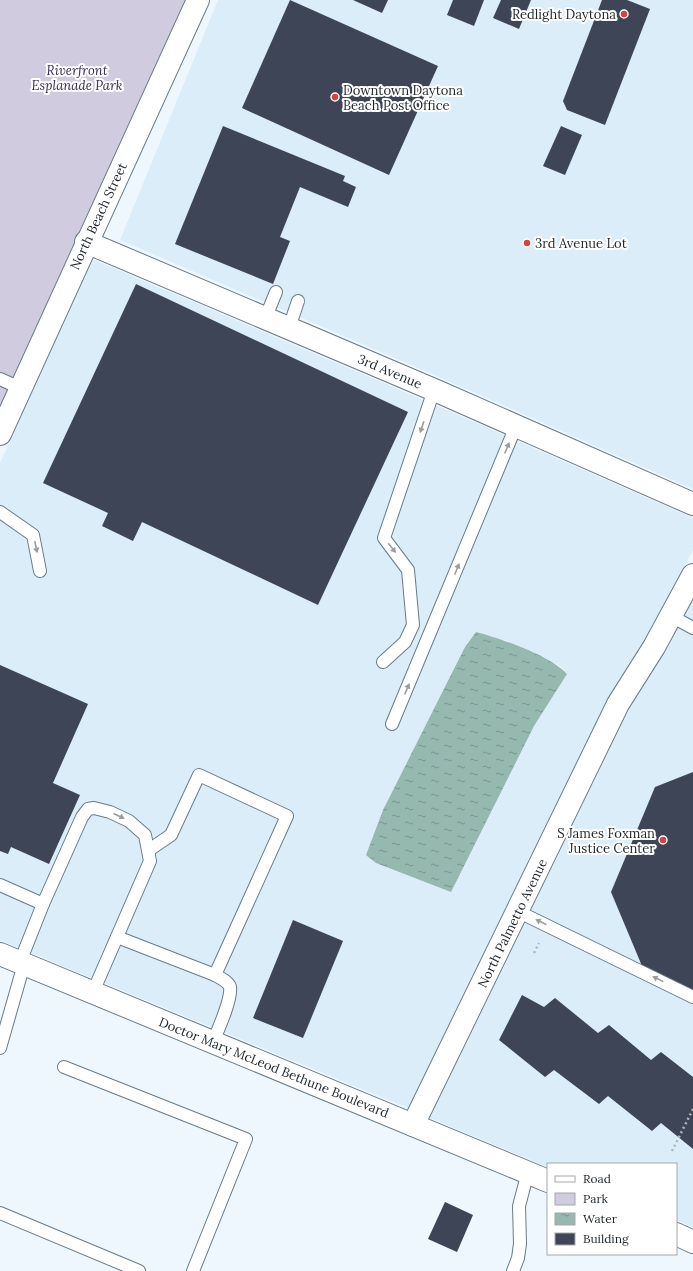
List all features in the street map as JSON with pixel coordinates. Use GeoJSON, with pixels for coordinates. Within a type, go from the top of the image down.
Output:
{"type":"FeatureCollection","features":[{"type":"Feature","properties":{"kind":"street","name":"North Beach Street"},"geometry":{"type":"LineString","coordinates":[[0,434],[86,242],[198,0]]}},
{"type":"Feature","properties":{"kind":"street","name":"3rd Avenue"},"geometry":{"type":"LineString","coordinates":[[86,242],[434,390],[693,504]]}},
{"type":"Feature","properties":{"kind":"street","name":"North Palmetto Avenue"},"geometry":{"type":"LineString","coordinates":[[413,1125],[618,704],[654,648],[693,575]]}},
{"type":"Feature","properties":{"kind":"street","name":"Doctor Mary McLeod Bethune Boulevard"},"geometry":{"type":"LineString","coordinates":[[0,954],[547,1181]]}},
{"type":"Feature","properties":{"kind":"street"},"geometry":{"type":"LineString","coordinates":[[677,1234],[693,1242]]}},
{"type":"Feature","properties":{"kind":"lane"},"geometry":{"type":"LineString","coordinates":[[265,318],[276,292]]}},
{"type":"Feature","properties":{"kind":"lane"},"geometry":{"type":"LineString","coordinates":[[288,328],[298,301]]}},
{"type":"Feature","properties":{"kind":"lane"},"geometry":{"type":"LineString","coordinates":[[0,379],[20,388]]}},
{"type":"Feature","properties":{"kind":"lane"},"geometry":{"type":"LineString","coordinates":[[383,662],[404,642],[413,625],[408,570],[384,538],[434,390]]}},
{"type":"Feature","properties":{"kind":"lane"},"geometry":{"type":"LineString","coordinates":[[392,724],[516,426]]}},
{"type":"Feature","properties":{"kind":"lane"},"geometry":{"type":"LineString","coordinates":[[0,512],[33,535],[40,571]]}},
{"type":"Feature","properties":{"kind":"lane"},"geometry":{"type":"LineString","coordinates":[[670,616],[693,628]]}},
{"type":"Feature","properties":{"kind":"lane"},"geometry":{"type":"LineString","coordinates":[[149,850],[171,836],[199,775],[288,816],[215,975]]}},
{"type":"Feature","properties":{"kind":"lane"},"geometry":{"type":"LineString","coordinates":[[0,1048],[22,963],[43,904],[82,817],[88,809],[94,808],[110,812],[129,821],[145,835],[150,860],[93,992]]}},
{"type":"Feature","properties":{"kind":"lane"},"geometry":{"type":"LineString","coordinates":[[0,885],[43,904]]}},
{"type":"Feature","properties":{"kind":"lane"},"geometry":{"type":"LineString","coordinates":[[517,911],[693,996]]}},
{"type":"Feature","properties":{"kind":"lane"},"geometry":{"type":"LineString","coordinates":[[117,937],[215,975],[227,982],[230,987],[230,995],[213,1042]]}},
{"type":"Feature","properties":{"kind":"lane"},"geometry":{"type":"LineString","coordinates":[[64,1067],[246,1139],[193,1271]]}},
{"type":"Feature","properties":{"kind":"lane"},"geometry":{"type":"LineString","coordinates":[[513,1271],[518,1258],[520,1244],[519,1206],[528,1172]]}},
{"type":"Feature","properties":{"kind":"lane"},"geometry":{"type":"LineString","coordinates":[[0,1213],[139,1271]]}},
{"type":"Feature","properties":{"kind":"path"},"geometry":{"type":"LineString","coordinates":[[534,953],[539,943]]}},
{"type":"Feature","properties":{"kind":"path"},"geometry":{"type":"LineString","coordinates":[[672,1151],[693,1109]]}},
{"type":"Feature","properties":{"kind":"shaded area"},"geometry":{"type":"Polygon","coordinates":[[[218,0],[693,0],[693,489],[446,380],[120,240],[218,0]]]}},
{"type":"Feature","properties":{"kind":"shaded area"},"geometry":{"type":"Polygon","coordinates":[[[92,259],[433,404],[693,518],[693,550],[643,642],[607,700],[408,1108],[0,940],[0,463],[92,259]],[[505,640],[465,647],[383,810],[366,855],[534,726],[567,674],[560,666],[505,640]]]}},
{"type":"Feature","properties":{"kind":"shaded area"},"geometry":{"type":"Polygon","coordinates":[[[693,600],[693,1227],[677,1220],[677,1163],[547,1163],[547,1167],[430,1118],[629,709],[665,652],[693,600]]]}},
{"type":"Feature","properties":{"kind":"green space","name":"Riverfront Esplanade Park"},"geometry":{"type":"Polygon","coordinates":[[[0,0],[198,0],[0,434],[0,0]]]}},
{"type":"Feature","properties":{"kind":"water"},"geometry":{"type":"Polygon","coordinates":[[[476,632],[511,643],[537,654],[549,660],[567,674],[534,726],[451,892],[376,863],[366,855],[383,810],[465,647],[476,632]]]}},
{"type":"Feature","properties":{"kind":"building","name":"Downtown Daytona Beach Post Office"},"geometry":{"type":"Polygon","coordinates":[[[290,0],[438,66],[389,175],[242,108],[290,0]]]}},
{"type":"Feature","properties":{"kind":"building"},"geometry":{"type":"Polygon","coordinates":[[[353,0],[388,0],[382,13],[353,0]]]}},
{"type":"Feature","properties":{"kind":"building"},"geometry":{"type":"Polygon","coordinates":[[[453,0],[484,0],[474,26],[447,15],[453,0]]]}},
{"type":"Feature","properties":{"kind":"building"},"geometry":{"type":"Polygon","coordinates":[[[501,0],[531,0],[519,29],[493,18],[501,0]]]}},
{"type":"Feature","properties":{"kind":"building"},"geometry":{"type":"Polygon","coordinates":[[[602,0],[627,0],[650,9],[605,125],[567,110],[563,101],[602,0]]]}},
{"type":"Feature","properties":{"kind":"building"},"geometry":{"type":"Polygon","coordinates":[[[223,126],[345,176],[343,181],[356,187],[348,207],[300,187],[280,237],[290,241],[273,284],[175,244],[223,126]]]}},
{"type":"Feature","properties":{"kind":"building"},"geometry":{"type":"Polygon","coordinates":[[[561,126],[582,135],[565,175],[543,166],[561,126]]]}},
{"type":"Feature","properties":{"kind":"building"},"geometry":{"type":"Polygon","coordinates":[[[136,284],[408,412],[318,605],[142,522],[133,541],[102,526],[108,513],[43,483],[136,284]]]}},
{"type":"Feature","properties":{"kind":"building"},"geometry":{"type":"Polygon","coordinates":[[[0,665],[88,704],[53,783],[80,795],[49,864],[11,847],[8,854],[0,851],[0,665]]]}},
{"type":"Feature","properties":{"kind":"building","name":"S James Foxman Justice Center"},"geometry":{"type":"Polygon","coordinates":[[[693,772],[693,990],[642,966],[611,892],[655,787],[693,772]]]}},
{"type":"Feature","properties":{"kind":"building"},"geometry":{"type":"Polygon","coordinates":[[[293,920],[343,941],[303,1038],[253,1018],[293,920]]]}},
{"type":"Feature","properties":{"kind":"building"},"geometry":{"type":"Polygon","coordinates":[[[522,995],[544,1007],[555,998],[598,1033],[609,1025],[651,1060],[661,1052],[693,1077],[693,1149],[661,1123],[652,1131],[608,1096],[599,1104],[554,1070],[545,1077],[499,1040],[522,995]]]}},
{"type":"Feature","properties":{"kind":"building"},"geometry":{"type":"Polygon","coordinates":[[[445,1202],[473,1215],[457,1252],[428,1239],[445,1202]]]}},
{"type":"Feature","properties":{"kind":"place","name":"Redlight Daytona"},"geometry":{"type":"Point","coordinates":[624,14]}},
{"type":"Feature","properties":{"kind":"place","name":"Downtown Daytona Beach Post Office"},"geometry":{"type":"Point","coordinates":[335,97]}},
{"type":"Feature","properties":{"kind":"place","name":"3rd Avenue Lot"},"geometry":{"type":"Point","coordinates":[527,243]}},
{"type":"Feature","properties":{"kind":"place","name":"S James Foxman Justice Center"},"geometry":{"type":"Point","coordinates":[663,840]}}]}
